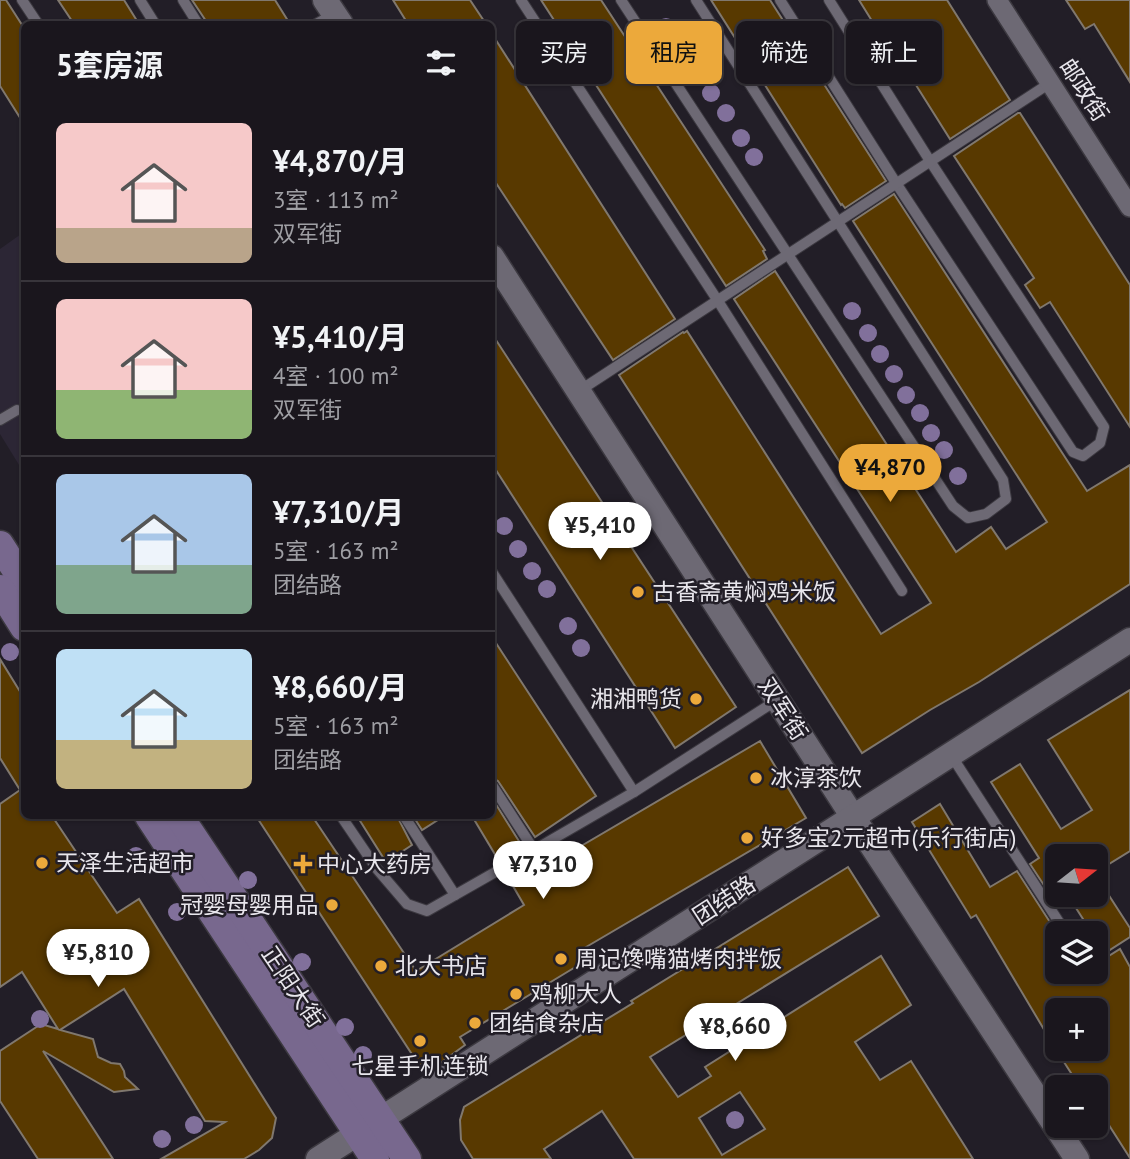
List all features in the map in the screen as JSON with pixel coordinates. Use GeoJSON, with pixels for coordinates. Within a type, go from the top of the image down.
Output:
{"type":"FeatureCollection","features":[{"type":"Feature","properties":{"kind":"main road"},"geometry":{"type":"LineString","coordinates":[[0,545],[21,577]]}},
{"type":"Feature","properties":{"kind":"main road"},"geometry":{"type":"LineString","coordinates":[[0,589],[21,621]]}},
{"type":"Feature","properties":{"kind":"main road","name":"正阳大街"},"geometry":{"type":"LineString","coordinates":[[151,819],[370,1127],[407,1159]]}},
{"type":"Feature","properties":{"kind":"main road","name":"正阳大街"},"geometry":{"type":"LineString","coordinates":[[181,819],[370,1127],[375,1159]]}},
{"type":"Feature","properties":{"kind":"street","name":"邮政街"},"geometry":{"type":"LineString","coordinates":[[997,0],[1130,207]]}},
{"type":"Feature","properties":{"kind":"street","name":"双军街"},"geometry":{"type":"LineString","coordinates":[[495,262],[1077,1159]]}},
{"type":"Feature","properties":{"kind":"street","name":"团结路"},"geometry":{"type":"LineString","coordinates":[[318,1159],[1130,640]]}},
{"type":"Feature","properties":{"kind":"lane"},"geometry":{"type":"LineString","coordinates":[[22,0],[36,21]]}},
{"type":"Feature","properties":{"kind":"lane"},"geometry":{"type":"LineString","coordinates":[[140,0],[153,21]]}},
{"type":"Feature","properties":{"kind":"lane"},"geometry":{"type":"LineString","coordinates":[[183,0],[196,21]]}},
{"type":"Feature","properties":{"kind":"lane"},"geometry":{"type":"LineString","coordinates":[[521,0],[718,301],[902,591]]}},
{"type":"Feature","properties":{"kind":"lane"},"geometry":{"type":"LineString","coordinates":[[621,0],[953,506],[968,517],[986,513],[1006,499],[1003,480],[696,0]]}},
{"type":"Feature","properties":{"kind":"lane"},"geometry":{"type":"LineString","coordinates":[[780,0],[896,183],[1073,452],[1083,456],[1100,443],[1104,428],[829,0]]}},
{"type":"Feature","properties":{"kind":"lane"},"geometry":{"type":"LineString","coordinates":[[578,392],[1050,83]]}},
{"type":"Feature","properties":{"kind":"lane"},"geometry":{"type":"LineString","coordinates":[[0,420],[16,410]]}},
{"type":"Feature","properties":{"kind":"lane"},"geometry":{"type":"LineString","coordinates":[[495,577],[635,792]]}},
{"type":"Feature","properties":{"kind":"lane"},"geometry":{"type":"LineString","coordinates":[[343,819],[377,869],[407,904],[427,912],[635,792],[777,700]]}},
{"type":"Feature","properties":{"kind":"lane"},"geometry":{"type":"LineString","coordinates":[[951,755],[1058,921]]}},
{"type":"Feature","properties":{"kind":"lane"},"geometry":{"type":"LineString","coordinates":[[495,790],[534,850]]}},
{"type":"Feature","properties":{"kind":"lane"},"geometry":{"type":"LineString","coordinates":[[406,819],[455,895]]}},
{"type":"Feature","properties":{"kind":"shaded area"},"geometry":{"type":"Polygon","coordinates":[[[21,234],[21,468],[0,434],[0,249],[21,234]]]}},
{"type":"Feature","properties":{"kind":"building"},"geometry":{"type":"Polygon","coordinates":[[[0,0],[6,0],[21,23],[21,119],[0,86],[0,0]]]}},
{"type":"Feature","properties":{"kind":"building"},"geometry":{"type":"Polygon","coordinates":[[[58,0],[124,0],[137,21],[72,21],[58,0]]]}},
{"type":"Feature","properties":{"kind":"building"},"geometry":{"type":"Polygon","coordinates":[[[192,0],[275,0],[288,21],[206,21],[192,0]]]}},
{"type":"Feature","properties":{"kind":"building"},"geometry":{"type":"Polygon","coordinates":[[[393,0],[470,0],[484,21],[406,21],[393,0]]]}},
{"type":"Feature","properties":{"kind":"building"},"geometry":{"type":"Polygon","coordinates":[[[541,0],[601,0],[626,38],[626,84],[656,84],[765,250],[763,251],[767,259],[726,286],[595,84],[612,84],[612,21],[555,21],[541,0]]]}},
{"type":"Feature","properties":{"kind":"building"},"geometry":{"type":"Polygon","coordinates":[[[711,0],[770,0],[783,21],[736,21],[736,39],[711,0]]]}},
{"type":"Feature","properties":{"kind":"building"},"geometry":{"type":"Polygon","coordinates":[[[859,0],[947,0],[1010,100],[950,139],[915,84],[942,84],[942,21],[872,21],[859,0]]]}},
{"type":"Feature","properties":{"kind":"building"},"geometry":{"type":"Polygon","coordinates":[[[1066,0],[1130,0],[1130,82],[1094,24],[1085,29],[1066,0]]]}},
{"type":"Feature","properties":{"kind":"building"},"geometry":{"type":"Polygon","coordinates":[[[495,39],[516,71],[516,84],[524,84],[675,319],[613,360],[495,182],[495,39]]]}},
{"type":"Feature","properties":{"kind":"building"},"geometry":{"type":"Polygon","coordinates":[[[764,84],[824,84],[886,181],[845,208],[764,84]]]}},
{"type":"Feature","properties":{"kind":"building"},"geometry":{"type":"Polygon","coordinates":[[[1018,113],[1130,285],[1130,427],[1050,302],[1040,308],[1025,285],[1034,278],[954,156],[1018,113]]]}},
{"type":"Feature","properties":{"kind":"building"},"geometry":{"type":"Polygon","coordinates":[[[894,194],[1087,491],[1130,465],[1130,584],[979,682],[862,753],[619,375],[687,331],[881,634],[931,603],[734,299],[775,271],[956,552],[991,527],[1006,549],[1047,522],[853,221],[894,194]]]}},
{"type":"Feature","properties":{"kind":"building"},"geometry":{"type":"Polygon","coordinates":[[[495,339],[736,707],[675,748],[495,469],[495,339]]]}},
{"type":"Feature","properties":{"kind":"building"},"geometry":{"type":"Polygon","coordinates":[[[495,642],[596,796],[535,837],[495,780],[495,642]]]}},
{"type":"Feature","properties":{"kind":"building"},"geometry":{"type":"Polygon","coordinates":[[[0,659],[21,693],[21,819],[54,819],[117,913],[139,899],[276,1118],[272,1138],[259,1150],[244,1159],[161,1159],[225,1122],[205,1121],[124,989],[60,1030],[93,1039],[98,1057],[120,1064],[125,1077],[138,1089],[114,1092],[43,1051],[113,1159],[38,1159],[0,1101],[0,1051],[41,1024],[58,1029],[22,972],[0,987],[0,804],[20,790],[0,758],[0,659]]]}},
{"type":"Feature","properties":{"kind":"building"},"geometry":{"type":"Polygon","coordinates":[[[1130,690],[1130,851],[1108,865],[1108,844],[1045,844],[1045,887],[1030,864],[1039,858],[991,782],[1020,764],[1061,829],[1092,810],[1048,740],[1130,690]]]}},
{"type":"Feature","properties":{"kind":"building"},"geometry":{"type":"Polygon","coordinates":[[[760,741],[806,818],[581,950],[587,960],[460,1037],[465,1045],[435,1067],[419,1065],[258,819],[314,819],[416,971],[524,905],[513,886],[760,741]]]}},
{"type":"Feature","properties":{"kind":"building"},"geometry":{"type":"Polygon","coordinates":[[[495,803],[522,846],[499,861],[474,819],[495,819],[495,803]]]}},
{"type":"Feature","properties":{"kind":"building"},"geometry":{"type":"Polygon","coordinates":[[[940,804],[990,887],[1017,871],[1049,921],[1045,921],[1045,984],[1108,984],[1108,956],[1120,949],[1130,967],[1130,1158],[1108,1124],[1108,1075],[1072,1075],[1063,1061],[1108,1061],[1108,998],[1045,998],[1045,1031],[976,915],[971,918],[912,822],[940,804]]]}},
{"type":"Feature","properties":{"kind":"building"},"geometry":{"type":"Polygon","coordinates":[[[359,819],[399,819],[412,845],[386,862],[359,819]]]}},
{"type":"Feature","properties":{"kind":"building"},"geometry":{"type":"Polygon","coordinates":[[[415,819],[439,819],[422,830],[415,819]]]}},
{"type":"Feature","properties":{"kind":"building"},"geometry":{"type":"Polygon","coordinates":[[[848,867],[879,916],[650,1057],[678,1097],[711,1076],[705,1067],[881,956],[911,1005],[855,1042],[880,1080],[911,1061],[973,1159],[634,1159],[602,1111],[544,1149],[551,1159],[473,1159],[461,1140],[460,1120],[464,1107],[633,1003],[631,1001],[848,867]],[[740,1092],[699,1118],[722,1155],[765,1129],[740,1092]]]}},
{"type":"Feature","properties":{"kind":"building"},"geometry":{"type":"Polygon","coordinates":[[[1108,894],[1130,928],[1130,937],[1108,951],[1108,921],[1084,921],[1075,907],[1108,907],[1108,894]]]}},
{"type":"Feature","properties":{"kind":"place","name":"古香斋黄焖鸡米饭"},"geometry":{"type":"Point","coordinates":[638,592]}},
{"type":"Feature","properties":{"kind":"place","name":"湘湘鸭货"},"geometry":{"type":"Point","coordinates":[696,699]}},
{"type":"Feature","properties":{"kind":"place","name":"冰淳茶饮"},"geometry":{"type":"Point","coordinates":[756,778]}},
{"type":"Feature","properties":{"kind":"place","name":"好多宝2元超市(乐行街店)"},"geometry":{"type":"Point","coordinates":[747,838]}},
{"type":"Feature","properties":{"kind":"place","name":"天泽生活超市"},"geometry":{"type":"Point","coordinates":[42,863]}},
{"type":"Feature","properties":{"kind":"place","name":"中心大药房"},"geometry":{"type":"Point","coordinates":[303,864]}},
{"type":"Feature","properties":{"kind":"place","name":"冠婴母婴用品"},"geometry":{"type":"Point","coordinates":[332,905]}},
{"type":"Feature","properties":{"kind":"place","name":"周记馋嘴猫烤肉拌饭"},"geometry":{"type":"Point","coordinates":[561,959]}},
{"type":"Feature","properties":{"kind":"place","name":"北大书店"},"geometry":{"type":"Point","coordinates":[381,966]}},
{"type":"Feature","properties":{"kind":"place","name":"鸡柳大人"},"geometry":{"type":"Point","coordinates":[516,994]}},
{"type":"Feature","properties":{"kind":"place","name":"团结食杂店"},"geometry":{"type":"Point","coordinates":[475,1023]}},
{"type":"Feature","properties":{"kind":"place","name":"七星手机连锁"},"geometry":{"type":"Point","coordinates":[420,1041]}}]}
